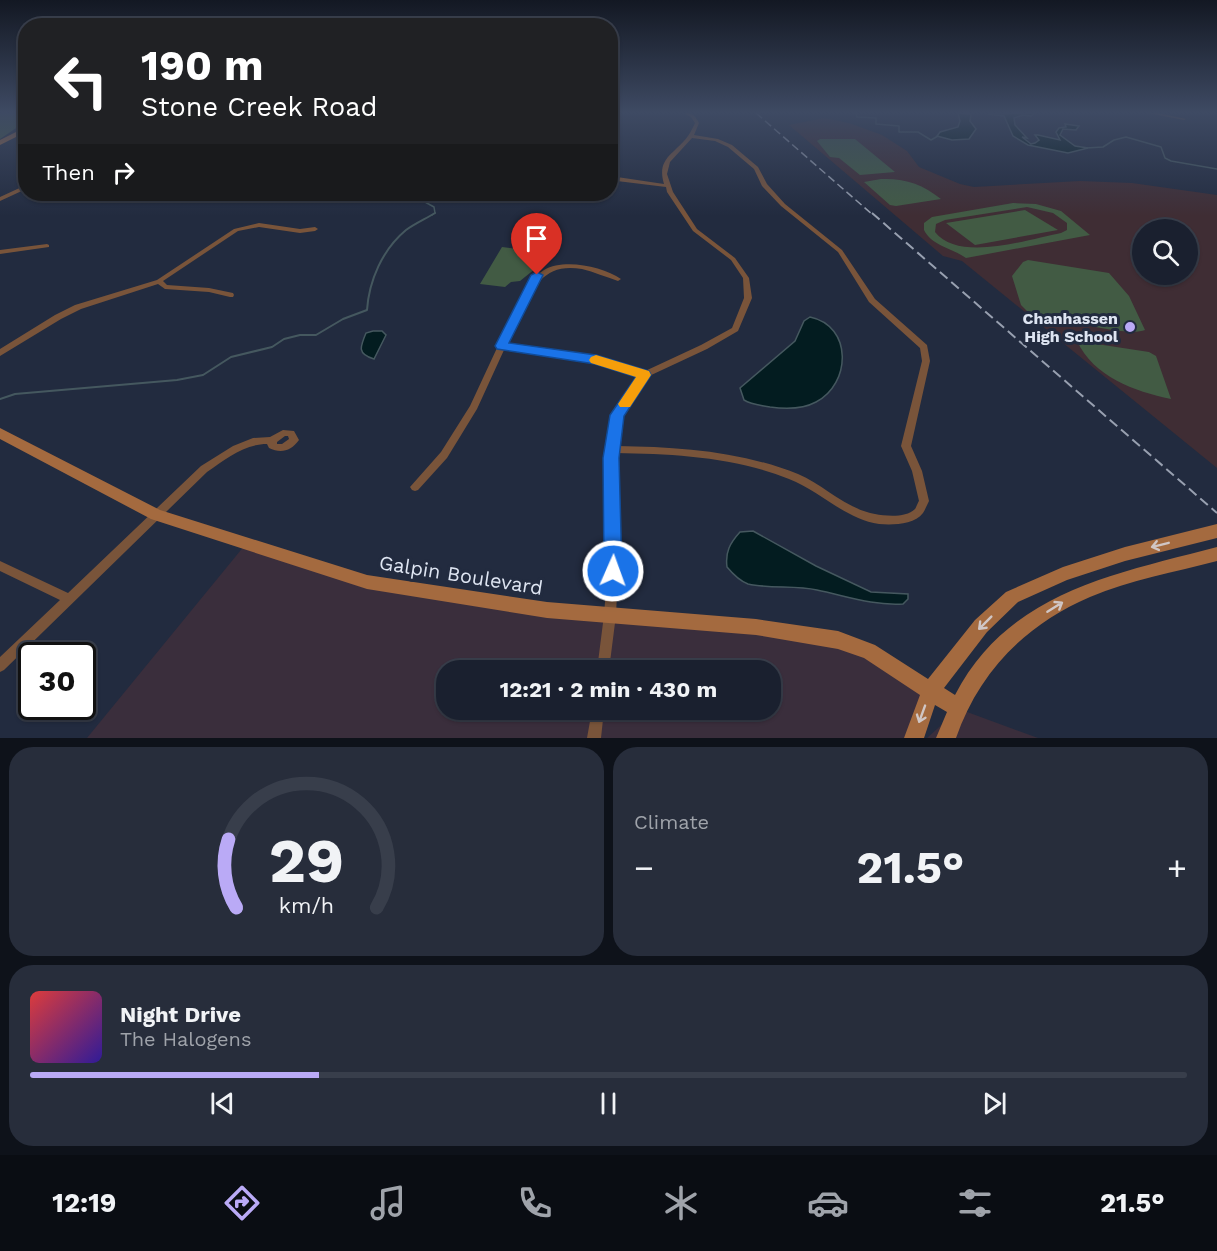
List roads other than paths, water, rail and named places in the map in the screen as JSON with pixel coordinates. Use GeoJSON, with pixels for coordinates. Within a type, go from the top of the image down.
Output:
{"type":"FeatureCollection","features":[{"type":"Feature","properties":{"kind":"street"},"geometry":{"type":"LineString","coordinates":[[604,660],[614,550],[612,449],[617,415],[644,375],[704,347],[735,329],[748,298],[746,278],[734,259],[695,230],[680,212],[668,186],[664,174],[667,162],[680,147]]}},
{"type":"Feature","properties":{"kind":"street"},"geometry":{"type":"LineString","coordinates":[[612,449],[677,450],[723,455],[794,476],[874,519],[902,519],[917,513],[924,501],[917,471],[906,446],[926,361],[924,347],[872,300],[840,251],[783,205],[764,185],[756,168],[743,156],[729,147]]}},
{"type":"Feature","properties":{"kind":"street"},"geometry":{"type":"LineString","coordinates":[[618,179],[668,186]]}},
{"type":"Feature","properties":{"kind":"street"},"geometry":{"type":"LineString","coordinates":[[0,199],[18,191]]}},
{"type":"Feature","properties":{"kind":"street"},"geometry":{"type":"LineString","coordinates":[[0,353],[78,307],[159,281],[236,230],[259,225],[300,231],[315,229]]}},
{"type":"Feature","properties":{"kind":"street"},"geometry":{"type":"LineString","coordinates":[[0,252],[47,246]]}},
{"type":"Feature","properties":{"kind":"street"},"geometry":{"type":"LineString","coordinates":[[415,487],[444,455],[474,407],[501,346],[537,275],[555,267],[568,265],[586,267],[618,279]]}},
{"type":"Feature","properties":{"kind":"street"},"geometry":{"type":"LineString","coordinates":[[159,281],[165,287],[230,295]]}},
{"type":"Feature","properties":{"kind":"street"},"geometry":{"type":"LineString","coordinates":[[501,346],[596,360],[644,375]]}},
{"type":"Feature","properties":{"kind":"street","name":"Galpin Boulevard"},"geometry":{"type":"LineString","coordinates":[[0,433],[156,515],[367,582],[547,610],[756,627],[838,640],[869,651],[959,709]]}},
{"type":"Feature","properties":{"kind":"street"},"geometry":{"type":"LineString","coordinates":[[0,666],[204,469],[227,453],[254,440],[272,440]]}},
{"type":"Feature","properties":{"kind":"street"},"geometry":{"type":"LineString","coordinates":[[914,738],[931,690],[981,626],[1012,597],[1063,574],[1119,556],[1217,531]]}},
{"type":"Feature","properties":{"kind":"street"},"geometry":{"type":"LineString","coordinates":[[946,738],[959,709],[987,661],[1010,640],[1056,605],[1085,591],[1217,554]]}},
{"type":"Feature","properties":{"kind":"street"},"geometry":{"type":"LineString","coordinates":[[0,566],[69,599]]}},
{"type":"Feature","properties":{"kind":"street"},"geometry":{"type":"LineString","coordinates":[[594,738],[597,720]]}},
{"type":"Feature","properties":{"kind":"waterway"},"geometry":{"type":"LineString","coordinates":[[1086,148],[1096,147]]}},
{"type":"Feature","properties":{"kind":"waterway"},"geometry":{"type":"LineString","coordinates":[[1161,147],[1165,158],[1171,161],[1217,169]]}},
{"type":"Feature","properties":{"kind":"waterway"},"geometry":{"type":"LineString","coordinates":[[425,201],[434,207],[435,213]]}},
{"type":"Feature","properties":{"kind":"waterway"},"geometry":{"type":"LineString","coordinates":[[0,399],[15,394],[177,380],[203,375],[231,357],[272,347],[284,339],[300,335],[316,335],[343,319],[367,310],[374,277],[390,247],[406,230],[435,213]]}},
{"type":"Feature","properties":{"kind":"railway"},"geometry":{"type":"LineString","coordinates":[[796,147],[873,215]]}},
{"type":"Feature","properties":{"kind":"railway"},"geometry":{"type":"LineString","coordinates":[[872,213],[1217,513]]}},
{"type":"Feature","properties":{"kind":"place","name":"Chanhassen High School"},"geometry":{"type":"Point","coordinates":[1130,327]}}]}
